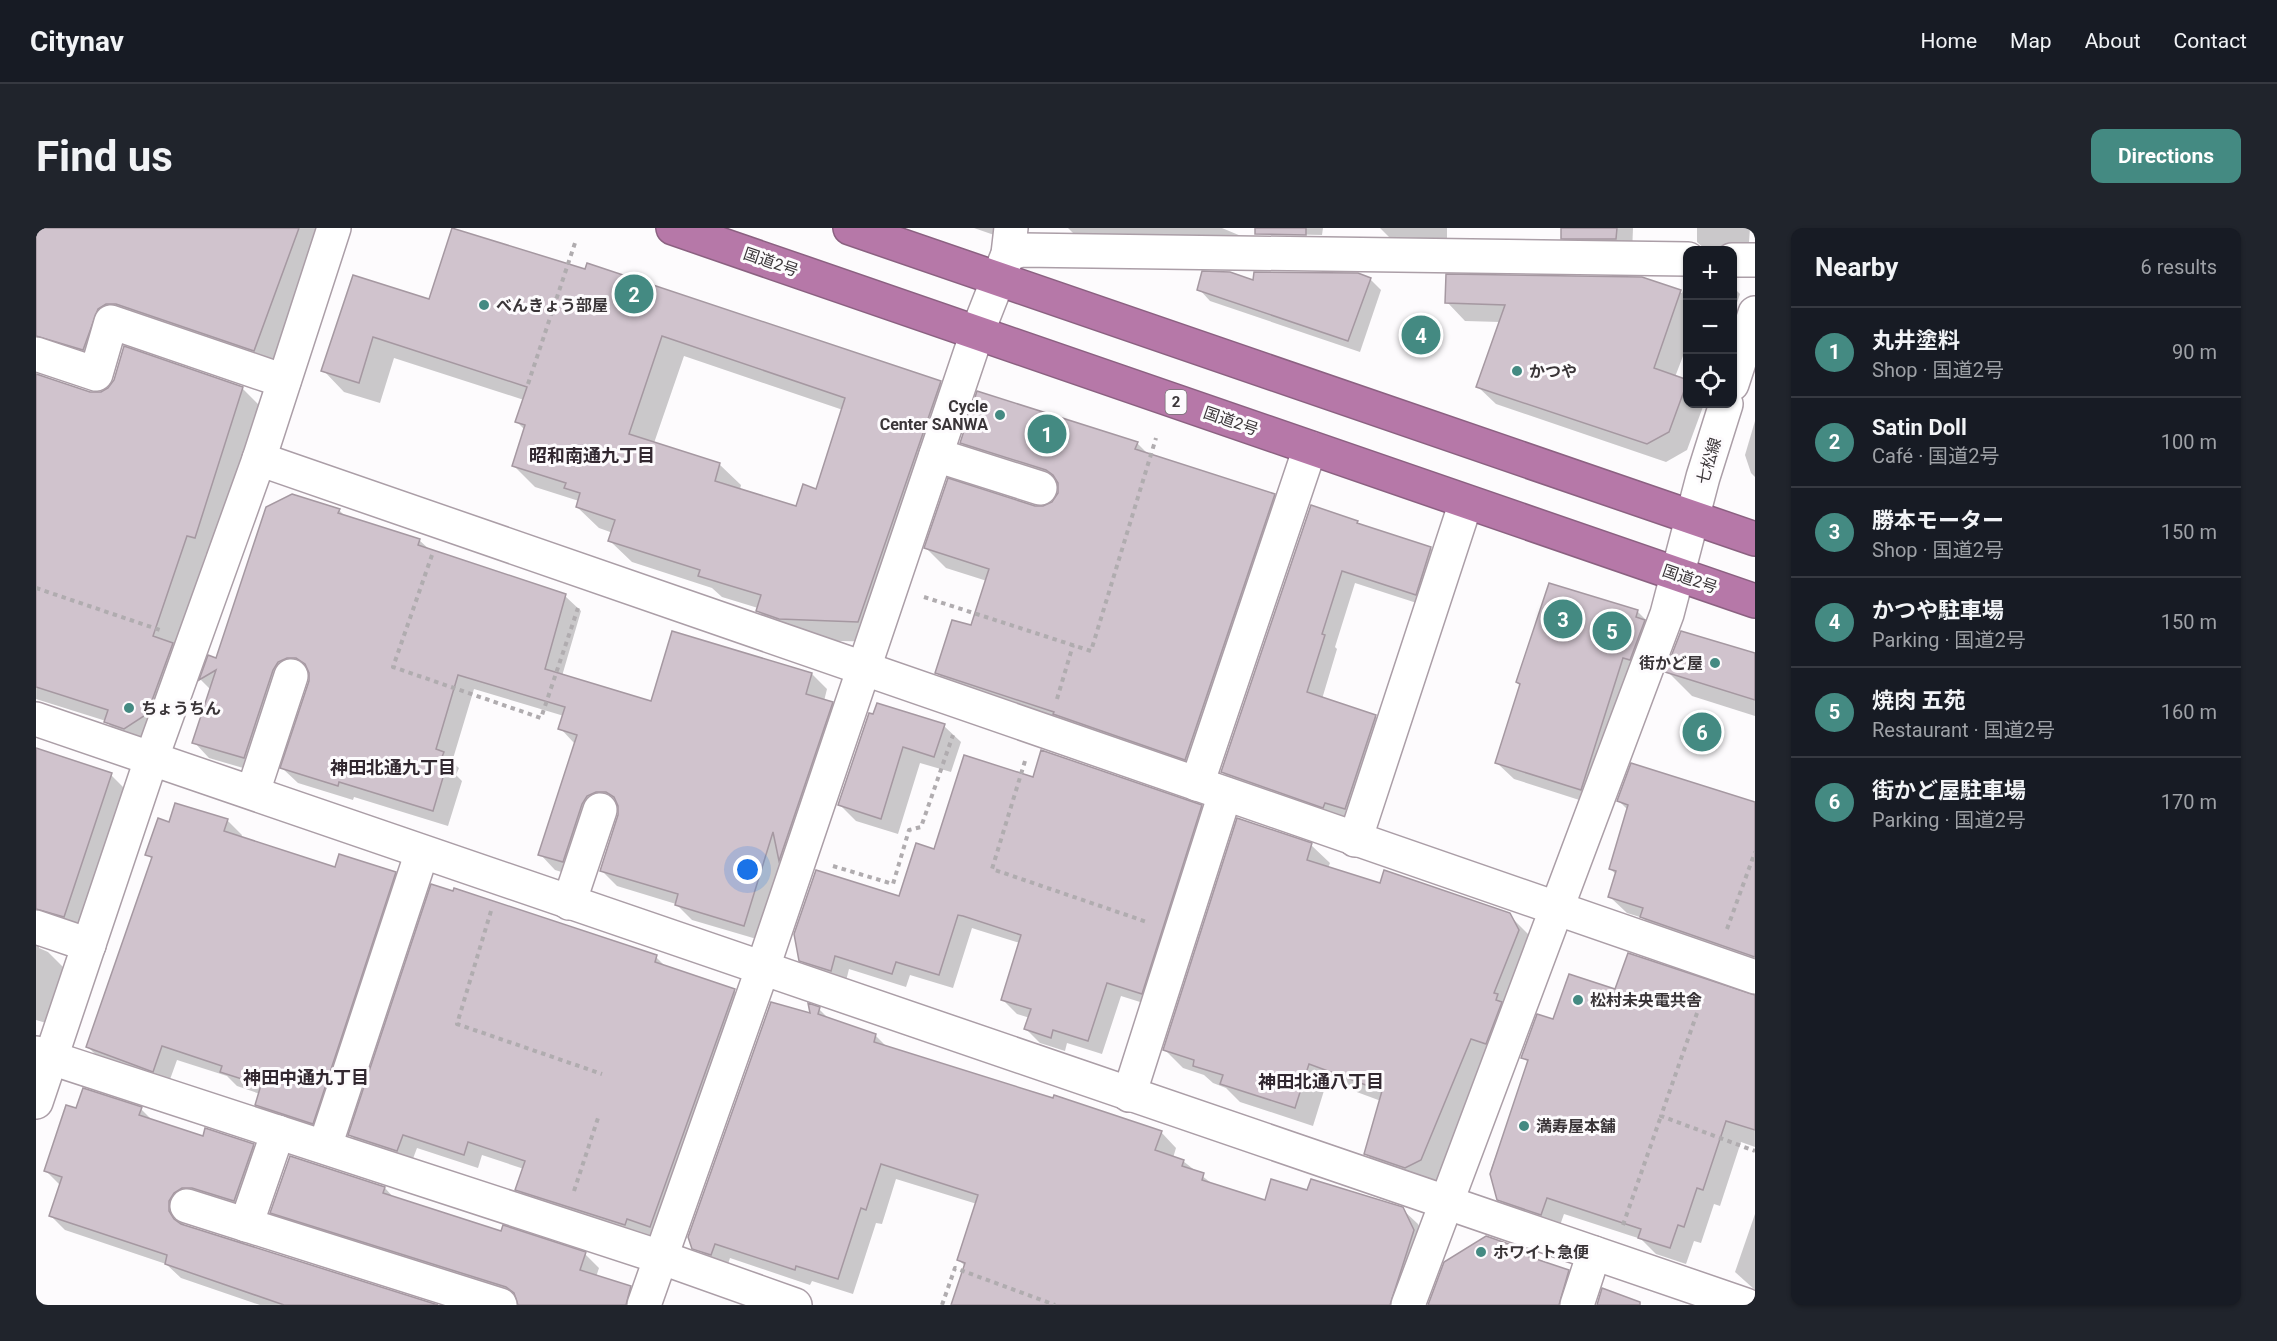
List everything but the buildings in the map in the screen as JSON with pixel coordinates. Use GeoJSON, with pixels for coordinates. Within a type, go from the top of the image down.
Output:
{"type":"FeatureCollection","features":[{"type":"Feature","properties":{"kind":"highway","name":"国道2号"},"geometry":{"type":"LineString","coordinates":[[673,228],[1755,601]]}},
{"type":"Feature","properties":{"kind":"highway"},"geometry":{"type":"LineString","coordinates":[[850,228],[1005,254],[1692,518],[1755,540]]}},
{"type":"Feature","properties":{"kind":"street"},"geometry":{"type":"LineString","coordinates":[[36,1102],[44,1055],[89,945],[152,757],[259,459],[334,228]]}},
{"type":"Feature","properties":{"kind":"street"},"geometry":{"type":"LineString","coordinates":[[644,1305],[801,857],[1005,254],[1022,250],[1216,241],[1530,242],[1683,258]]}},
{"type":"Feature","properties":{"kind":"street"},"geometry":{"type":"LineString","coordinates":[[1737,260],[1755,260]]}},
{"type":"Feature","properties":{"kind":"street"},"geometry":{"type":"LineString","coordinates":[[1737,369],[1755,313]]}},
{"type":"Feature","properties":{"kind":"street"},"geometry":{"type":"LineString","coordinates":[[36,354],[96,374],[111,322],[284,381]]}},
{"type":"Feature","properties":{"kind":"street","name":"七松線"},"geometry":{"type":"LineString","coordinates":[[1408,1305],[1558,910],[1679,576],[1692,518],[1725,408]]}},
{"type":"Feature","properties":{"kind":"street"},"geometry":{"type":"LineString","coordinates":[[1129,1095],[1181,934],[1211,789],[1310,448]]}},
{"type":"Feature","properties":{"kind":"street"},"geometry":{"type":"LineString","coordinates":[[936,455],[1040,488]]}},
{"type":"Feature","properties":{"kind":"street"},"geometry":{"type":"LineString","coordinates":[[259,459],[1755,977]]}},
{"type":"Feature","properties":{"kind":"street"},"geometry":{"type":"LineString","coordinates":[[1356,840],[1466,502]]}},
{"type":"Feature","properties":{"kind":"street"},"geometry":{"type":"LineString","coordinates":[[253,792],[291,676]]}},
{"type":"Feature","properties":{"kind":"street"},"geometry":{"type":"LineString","coordinates":[[36,719],[152,757],[762,970],[1746,1305]]}},
{"type":"Feature","properties":{"kind":"street"},"geometry":{"type":"LineString","coordinates":[[569,903],[600,810]]}},
{"type":"Feature","properties":{"kind":"street"},"geometry":{"type":"LineString","coordinates":[[325,1146],[422,852]]}},
{"type":"Feature","properties":{"kind":"street"},"geometry":{"type":"LineString","coordinates":[[36,927],[89,945]]}},
{"type":"Feature","properties":{"kind":"street"},"geometry":{"type":"LineString","coordinates":[[44,1055],[660,1257],[795,1305]]}},
{"type":"Feature","properties":{"kind":"street"},"geometry":{"type":"LineString","coordinates":[[246,1225],[278,1132]]}},
{"type":"Feature","properties":{"kind":"street"},"geometry":{"type":"LineString","coordinates":[[187,1206],[500,1305]]}},
{"type":"Feature","properties":{"kind":"street"},"geometry":{"type":"LineString","coordinates":[[1577,1305],[1603,1256]]}},
{"type":"Feature","properties":{"kind":"path"},"geometry":{"type":"LineString","coordinates":[[528,384],[575,243]]}},
{"type":"Feature","properties":{"kind":"path"},"geometry":{"type":"LineString","coordinates":[[892,586],[1091,651],[1156,438]]}},
{"type":"Feature","properties":{"kind":"path"},"geometry":{"type":"LineString","coordinates":[[443,523],[393,667],[414,675],[541,718],[590,573]]}},
{"type":"Feature","properties":{"kind":"path"},"geometry":{"type":"LineString","coordinates":[[36,588],[194,641]]}},
{"type":"Feature","properties":{"kind":"path"},"geometry":{"type":"LineString","coordinates":[[1073,645],[992,869],[1181,934]]}},
{"type":"Feature","properties":{"kind":"path"},"geometry":{"type":"LineString","coordinates":[[801,857],[893,884],[909,830],[921,828],[963,703]]}},
{"type":"Feature","properties":{"kind":"path"},"geometry":{"type":"LineString","coordinates":[[1603,1256],[1661,1116],[1755,852]]}},
{"type":"Feature","properties":{"kind":"path"},"geometry":{"type":"LineString","coordinates":[[500,879],[457,1024],[602,1074]]}},
{"type":"Feature","properties":{"kind":"path"},"geometry":{"type":"LineString","coordinates":[[1661,1116],[1755,1151]]}},
{"type":"Feature","properties":{"kind":"path"},"geometry":{"type":"LineString","coordinates":[[562,1225],[598,1118]]}},
{"type":"Feature","properties":{"kind":"path"},"geometry":{"type":"LineString","coordinates":[[942,1305],[955,1268],[1055,1305]]}},
{"type":"Feature","properties":{"kind":"place","name":"Satin Doll"},"geometry":{"type":"Point","coordinates":[634,294]}},
{"type":"Feature","properties":{"kind":"place","name":"べんきょう部屋"},"geometry":{"type":"Point","coordinates":[484,305]}},
{"type":"Feature","properties":{"kind":"place","name":"かつや駐車場"},"geometry":{"type":"Point","coordinates":[1421,335]}},
{"type":"Feature","properties":{"kind":"place","name":"かつや"},"geometry":{"type":"Point","coordinates":[1517,371]}},
{"type":"Feature","properties":{"kind":"place","name":"Cycle Center SANWA"},"geometry":{"type":"Point","coordinates":[1000,415]}},
{"type":"Feature","properties":{"kind":"place","name":"丸井塗料"},"geometry":{"type":"Point","coordinates":[1047,434]}},
{"type":"Feature","properties":{"kind":"place","name":"勝本モーター"},"geometry":{"type":"Point","coordinates":[1563,619]}},
{"type":"Feature","properties":{"kind":"place","name":"焼肉 五苑"},"geometry":{"type":"Point","coordinates":[1612,631]}},
{"type":"Feature","properties":{"kind":"place","name":"街かど屋"},"geometry":{"type":"Point","coordinates":[1715,663]}},
{"type":"Feature","properties":{"kind":"place","name":"ちょうちん"},"geometry":{"type":"Point","coordinates":[129,708]}},
{"type":"Feature","properties":{"kind":"place","name":"街かど屋駐車場"},"geometry":{"type":"Point","coordinates":[1702,732]}},
{"type":"Feature","properties":{"kind":"place","name":"松村未央電共舎"},"geometry":{"type":"Point","coordinates":[1578,1000]}},
{"type":"Feature","properties":{"kind":"place","name":"満寿屋本舗"},"geometry":{"type":"Point","coordinates":[1524,1126]}},
{"type":"Feature","properties":{"kind":"place","name":"ホワイト急便"},"geometry":{"type":"Point","coordinates":[1481,1252]}},
{"type":"Feature","properties":{"kind":"district","name":"昭和南通九丁目"},"geometry":{"type":"Point","coordinates":[592,455]}},
{"type":"Feature","properties":{"kind":"district","name":"神田北通九丁目"},"geometry":{"type":"Point","coordinates":[393,767]}},
{"type":"Feature","properties":{"kind":"district","name":"神田中通九丁目"},"geometry":{"type":"Point","coordinates":[306,1077]}},
{"type":"Feature","properties":{"kind":"district","name":"神田北通八丁目"},"geometry":{"type":"Point","coordinates":[1321,1081]}}]}
